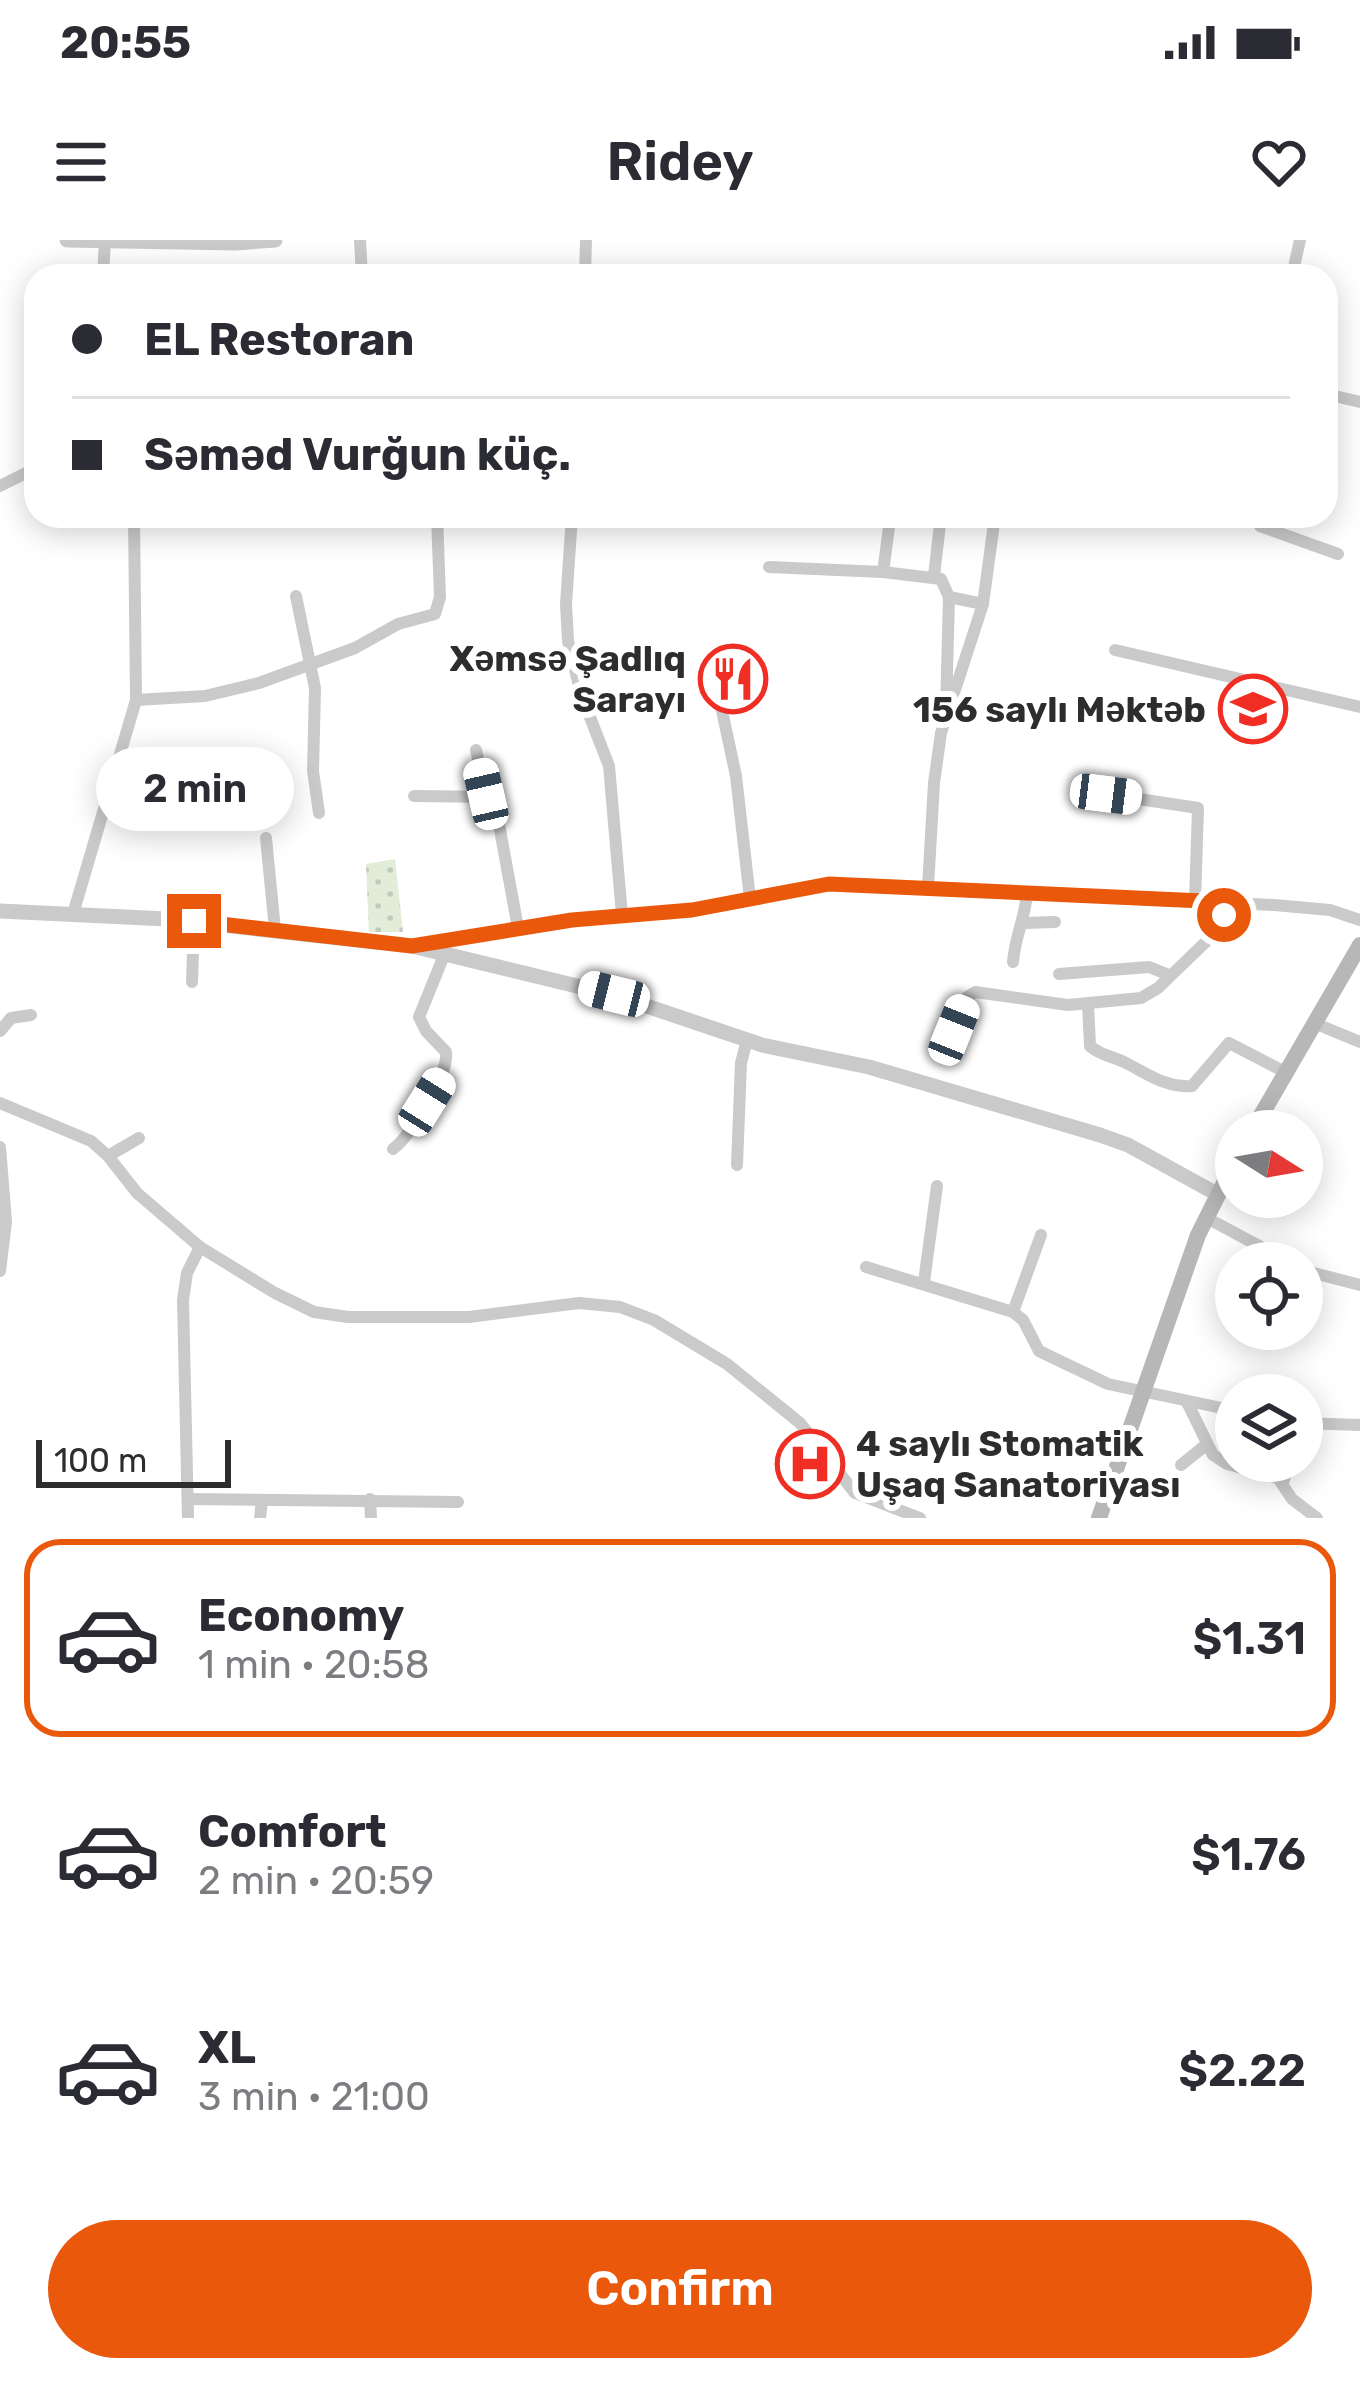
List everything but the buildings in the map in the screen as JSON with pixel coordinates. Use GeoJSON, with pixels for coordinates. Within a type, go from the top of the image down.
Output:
{"type":"FeatureCollection","features":[{"type":"Feature","properties":{"kind":"main road"},"geometry":{"type":"LineString","coordinates":[[1264,1110],[1360,945]]}},
{"type":"Feature","properties":{"kind":"main road"},"geometry":{"type":"LineString","coordinates":[[1100,1518],[1215,1198]]}},
{"type":"Feature","properties":{"kind":"street"},"geometry":{"type":"LineString","coordinates":[[67,240],[275,240]]}},
{"type":"Feature","properties":{"kind":"street"},"geometry":{"type":"LineString","coordinates":[[73,914],[136,700],[134,528]]}},
{"type":"Feature","properties":{"kind":"street"},"geometry":{"type":"LineString","coordinates":[[136,700],[225,692],[355,648],[398,624],[435,614],[440,597],[437,528]]}},
{"type":"Feature","properties":{"kind":"street"},"geometry":{"type":"LineString","coordinates":[[571,528],[568,640],[581,694],[609,766],[622,915]]}},
{"type":"Feature","properties":{"kind":"street"},"geometry":{"type":"LineString","coordinates":[[883,572],[889,528]]}},
{"type":"Feature","properties":{"kind":"street"},"geometry":{"type":"LineString","coordinates":[[934,576],[940,528]]}},
{"type":"Feature","properties":{"kind":"street"},"geometry":{"type":"LineString","coordinates":[[946,714],[983,604],[992,528]]}},
{"type":"Feature","properties":{"kind":"street"},"geometry":{"type":"LineString","coordinates":[[1266,528],[1338,554]]}},
{"type":"Feature","properties":{"kind":"street"},"geometry":{"type":"LineString","coordinates":[[1289,528],[1289,536]]}},
{"type":"Feature","properties":{"kind":"street"},"geometry":{"type":"LineString","coordinates":[[769,567],[934,576],[946,585],[946,714],[934,783],[928,887]]}},
{"type":"Feature","properties":{"kind":"street"},"geometry":{"type":"LineString","coordinates":[[296,596],[315,688],[313,771],[320,813]]}},
{"type":"Feature","properties":{"kind":"street"},"geometry":{"type":"LineString","coordinates":[[949,596],[983,604]]}},
{"type":"Feature","properties":{"kind":"street"},"geometry":{"type":"LineString","coordinates":[[1115,650],[1360,707]]}},
{"type":"Feature","properties":{"kind":"street"},"geometry":{"type":"LineString","coordinates":[[721,706],[736,776],[751,899]]}},
{"type":"Feature","properties":{"kind":"street"},"geometry":{"type":"LineString","coordinates":[[476,750],[486,794]]}},
{"type":"Feature","properties":{"kind":"street"},"geometry":{"type":"LineString","coordinates":[[414,796],[444,799],[486,794],[496,800],[518,928]]}},
{"type":"Feature","properties":{"kind":"street"},"geometry":{"type":"LineString","coordinates":[[1106,794],[1198,808],[1195,901]]}},
{"type":"Feature","properties":{"kind":"street"},"geometry":{"type":"LineString","coordinates":[[266,838],[275,930]]}},
{"type":"Feature","properties":{"kind":"street"},"geometry":{"type":"LineString","coordinates":[[412,946],[518,928],[676,912],[829,884],[1225,902],[1330,910],[1360,920]]}},
{"type":"Feature","properties":{"kind":"street"},"geometry":{"type":"LineString","coordinates":[[1013,962],[1027,893]]}},
{"type":"Feature","properties":{"kind":"street"},"geometry":{"type":"LineString","coordinates":[[954,1030],[968,997],[976,992],[1053,1004],[1151,994],[1214,934],[1225,902]]}},
{"type":"Feature","properties":{"kind":"street"},"geometry":{"type":"LineString","coordinates":[[0,911],[194,921],[446,953],[614,994],[747,1040],[869,1066],[1114,1139],[1215,1193]]}},
{"type":"Feature","properties":{"kind":"street"},"geometry":{"type":"LineString","coordinates":[[192,982],[194,921]]}},
{"type":"Feature","properties":{"kind":"street"},"geometry":{"type":"LineString","coordinates":[[1024,923],[1055,922]]}},
{"type":"Feature","properties":{"kind":"street"},"geometry":{"type":"LineString","coordinates":[[470,959],[472,934]]}},
{"type":"Feature","properties":{"kind":"street"},"geometry":{"type":"LineString","coordinates":[[393,1149],[446,1069],[446,1052],[419,1017],[446,953]]}},
{"type":"Feature","properties":{"kind":"street"},"geometry":{"type":"LineString","coordinates":[[1059,974],[1149,967],[1169,975]]}},
{"type":"Feature","properties":{"kind":"street"},"geometry":{"type":"LineString","coordinates":[[1088,1004],[1088,1040],[1094,1051],[1124,1061],[1149,1078],[1192,1086],[1229,1043],[1285,1072]]}},
{"type":"Feature","properties":{"kind":"street"},"geometry":{"type":"LineString","coordinates":[[0,1031],[11,1018],[31,1015]]}},
{"type":"Feature","properties":{"kind":"street"},"geometry":{"type":"LineString","coordinates":[[1314,1023],[1360,1042]]}},
{"type":"Feature","properties":{"kind":"street"},"geometry":{"type":"LineString","coordinates":[[737,1166],[741,1064],[747,1040]]}},
{"type":"Feature","properties":{"kind":"street"},"geometry":{"type":"LineString","coordinates":[[1,1106],[81,1137],[108,1156],[137,1193],[200,1247],[275,1293],[333,1316],[490,1316],[579,1303],[634,1311],[727,1364],[800,1423],[854,1493],[920,1518]]}},
{"type":"Feature","properties":{"kind":"street"},"geometry":{"type":"LineString","coordinates":[[108,1156],[139,1138]]}},
{"type":"Feature","properties":{"kind":"street"},"geometry":{"type":"LineString","coordinates":[[0,1147],[6,1222],[0,1271]]}},
{"type":"Feature","properties":{"kind":"street"},"geometry":{"type":"LineString","coordinates":[[924,1282],[937,1186]]}},
{"type":"Feature","properties":{"kind":"street"},"geometry":{"type":"LineString","coordinates":[[1205,1217],[1252,1242]]}},
{"type":"Feature","properties":{"kind":"street"},"geometry":{"type":"LineString","coordinates":[[1013,1312],[1041,1235]]}},
{"type":"Feature","properties":{"kind":"street"},"geometry":{"type":"LineString","coordinates":[[188,1518],[183,1300],[187,1273],[200,1247]]}},
{"type":"Feature","properties":{"kind":"street"},"geometry":{"type":"LineString","coordinates":[[866,1267],[1013,1312],[1023,1320],[1034,1345],[1048,1357],[1108,1384],[1215,1407]]}},
{"type":"Feature","properties":{"kind":"street"},"geometry":{"type":"LineString","coordinates":[[1323,1275],[1360,1285]]}},
{"type":"Feature","properties":{"kind":"street"},"geometry":{"type":"LineString","coordinates":[[1187,1402],[1215,1456]]}},
{"type":"Feature","properties":{"kind":"street"},"geometry":{"type":"LineString","coordinates":[[1323,1424],[1360,1425]]}},
{"type":"Feature","properties":{"kind":"street"},"geometry":{"type":"LineString","coordinates":[[1181,1465],[1207,1444]]}},
{"type":"Feature","properties":{"kind":"street"},"geometry":{"type":"LineString","coordinates":[[1282,1482],[1292,1499],[1317,1518]]}},
{"type":"Feature","properties":{"kind":"street"},"geometry":{"type":"LineString","coordinates":[[370,1498],[371,1518]]}},
{"type":"Feature","properties":{"kind":"street"},"geometry":{"type":"LineString","coordinates":[[188,1499],[458,1502]]}},
{"type":"Feature","properties":{"kind":"street"},"geometry":{"type":"LineString","coordinates":[[260,1518],[262,1500]]}},
{"type":"Feature","properties":{"kind":"green space"},"geometry":{"type":"Polygon","coordinates":[[[395,859],[403,932],[369,932],[366,864],[395,859]]]}},
{"type":"Feature","properties":{"kind":"place","name":"Xəmsə Şadlıq Sarayı"},"geometry":{"type":"Point","coordinates":[733,679]}},
{"type":"Feature","properties":{"kind":"place","name":"156 saylı Məktəb"},"geometry":{"type":"Point","coordinates":[1253,709]}},
{"type":"Feature","properties":{"kind":"place","name":"4 saylı Stomatik Uşaq Sanatoriyası"},"geometry":{"type":"Point","coordinates":[810,1464]}},
{"type":"Feature","properties":{"kind":"route"},"geometry":{"type":"LineString","coordinates":[[194,921],[412,946],[572,920],[692,910],[829,884],[1225,902],[1224,915]]}}]}
